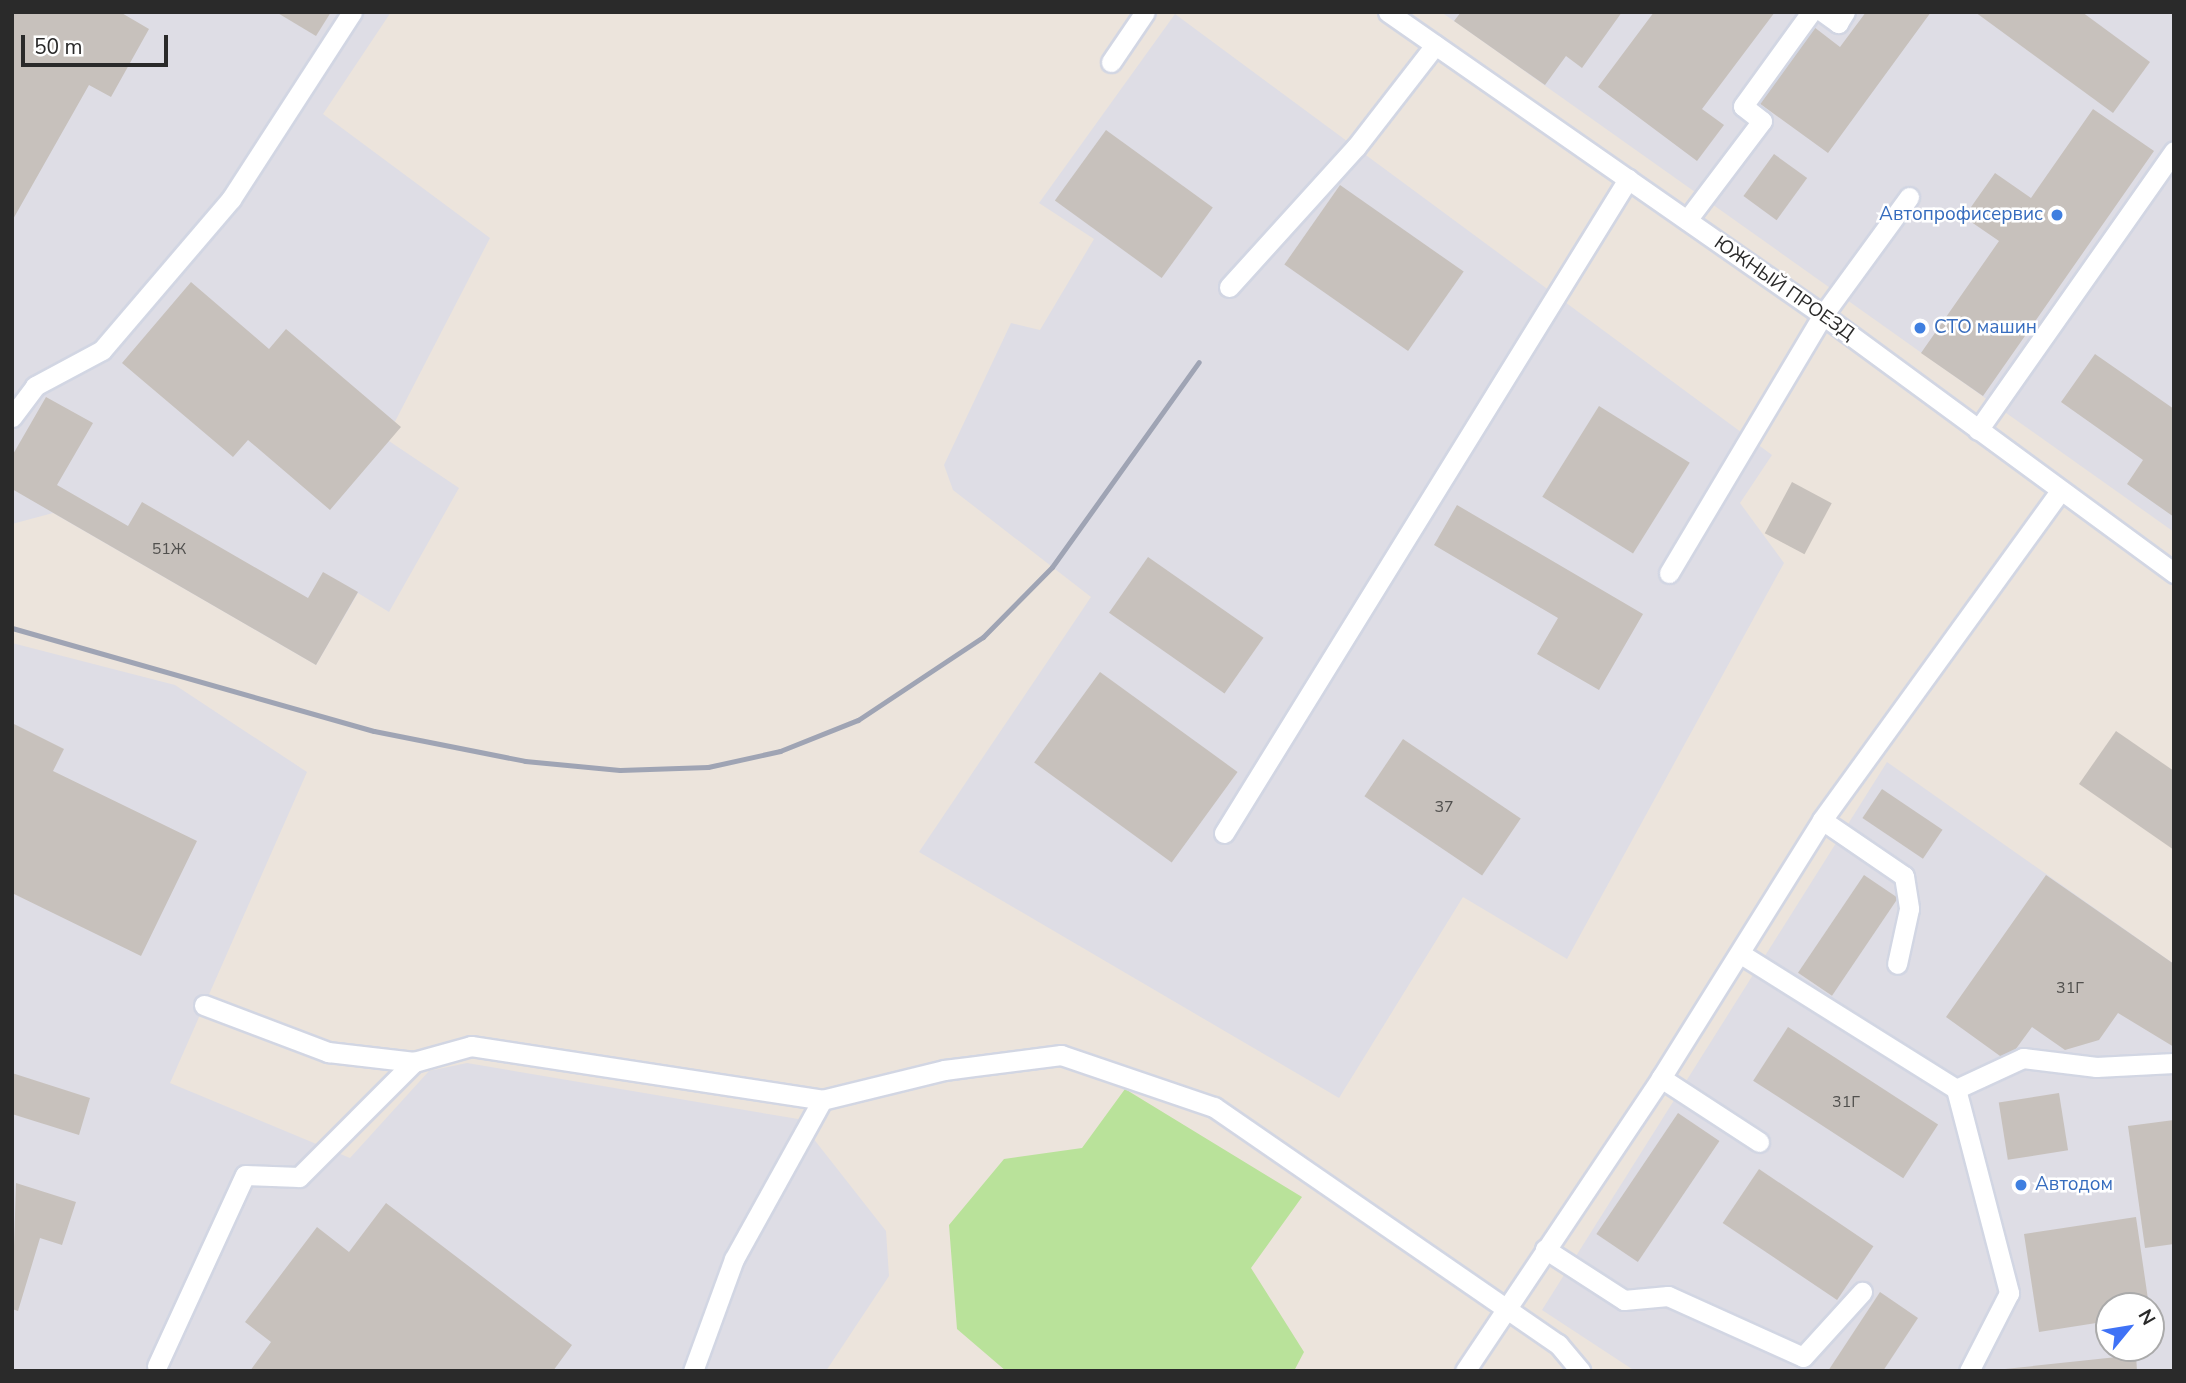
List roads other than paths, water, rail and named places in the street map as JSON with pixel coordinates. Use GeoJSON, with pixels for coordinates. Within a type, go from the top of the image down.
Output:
{"type":"FeatureCollection","features":[{"type":"Feature","properties":{"kind":"street"},"geometry":{"type":"LineString","coordinates":[[12,417],[35,386],[102,351],[231,199],[352,12]]}},
{"type":"Feature","properties":{"kind":"street"},"geometry":{"type":"LineString","coordinates":[[1111,62],[1145,12]]}},
{"type":"Feature","properties":{"kind":"street","name":"ЮЖНЫЙ ПРОЕЗД"},"geometry":{"type":"LineString","coordinates":[[1388,12],[1823,315],[2174,573]]}},
{"type":"Feature","properties":{"kind":"street"},"geometry":{"type":"LineString","coordinates":[[1688,220],[1762,121],[1743,106],[1811,12]]}},
{"type":"Feature","properties":{"kind":"street"},"geometry":{"type":"LineString","coordinates":[[1823,12],[1838,23],[1845,12]]}},
{"type":"Feature","properties":{"kind":"street"},"geometry":{"type":"LineString","coordinates":[[1229,287],[1356,147],[1435,45]]}},
{"type":"Feature","properties":{"kind":"street"},"geometry":{"type":"LineString","coordinates":[[1978,430],[2174,150]]}},
{"type":"Feature","properties":{"kind":"street"},"geometry":{"type":"LineString","coordinates":[[1224,834],[1629,179]]}},
{"type":"Feature","properties":{"kind":"street"},"geometry":{"type":"LineString","coordinates":[[1669,573],[1823,315],[1909,197]]}},
{"type":"Feature","properties":{"kind":"street"},"geometry":{"type":"LineString","coordinates":[[1465,1371],[1661,1078],[1741,954],[1822,820],[2060,491]]}},
{"type":"Feature","properties":{"kind":"street"},"geometry":{"type":"LineString","coordinates":[[1822,820],[1904,876],[1909,909],[1896,964]]}},
{"type":"Feature","properties":{"kind":"street"},"geometry":{"type":"LineString","coordinates":[[1741,954],[1956,1089],[2009,1293],[1969,1371]]}},
{"type":"Feature","properties":{"kind":"street"},"geometry":{"type":"LineString","coordinates":[[204,1005],[328,1052],[414,1062],[471,1045],[822,1100],[944,1070],[1061,1055],[1143,1079],[1214,1107],[1558,1344],[1581,1371]]}},
{"type":"Feature","properties":{"kind":"street"},"geometry":{"type":"LineString","coordinates":[[1956,1089],[2023,1058],[2096,1066],[2174,1063]]}},
{"type":"Feature","properties":{"kind":"street"},"geometry":{"type":"LineString","coordinates":[[157,1366],[244,1175],[299,1177],[414,1062]]}},
{"type":"Feature","properties":{"kind":"street"},"geometry":{"type":"LineString","coordinates":[[1661,1078],[1759,1142]]}},
{"type":"Feature","properties":{"kind":"street"},"geometry":{"type":"LineString","coordinates":[[693,1371],[734,1259],[822,1100]]}},
{"type":"Feature","properties":{"kind":"street"},"geometry":{"type":"LineString","coordinates":[[1545,1249],[1624,1300],[1668,1296],[1803,1357],[1862,1292]]}},
{"type":"Feature","properties":{"kind":"railway"},"geometry":{"type":"LineString","coordinates":[[12,628],[374,731],[525,761],[620,770],[708,767],[780,751],[858,720],[983,637],[1052,567],[1199,362]]}},
{"type":"Feature","properties":{"kind":"place","name":"Автопрофисервис"},"geometry":{"type":"Point","coordinates":[2057,215]}},
{"type":"Feature","properties":{"kind":"place","name":"СТО машин"},"geometry":{"type":"Point","coordinates":[1920,328]}},
{"type":"Feature","properties":{"kind":"place","name":"Автодом"},"geometry":{"type":"Point","coordinates":[2021,1185]}}]}
